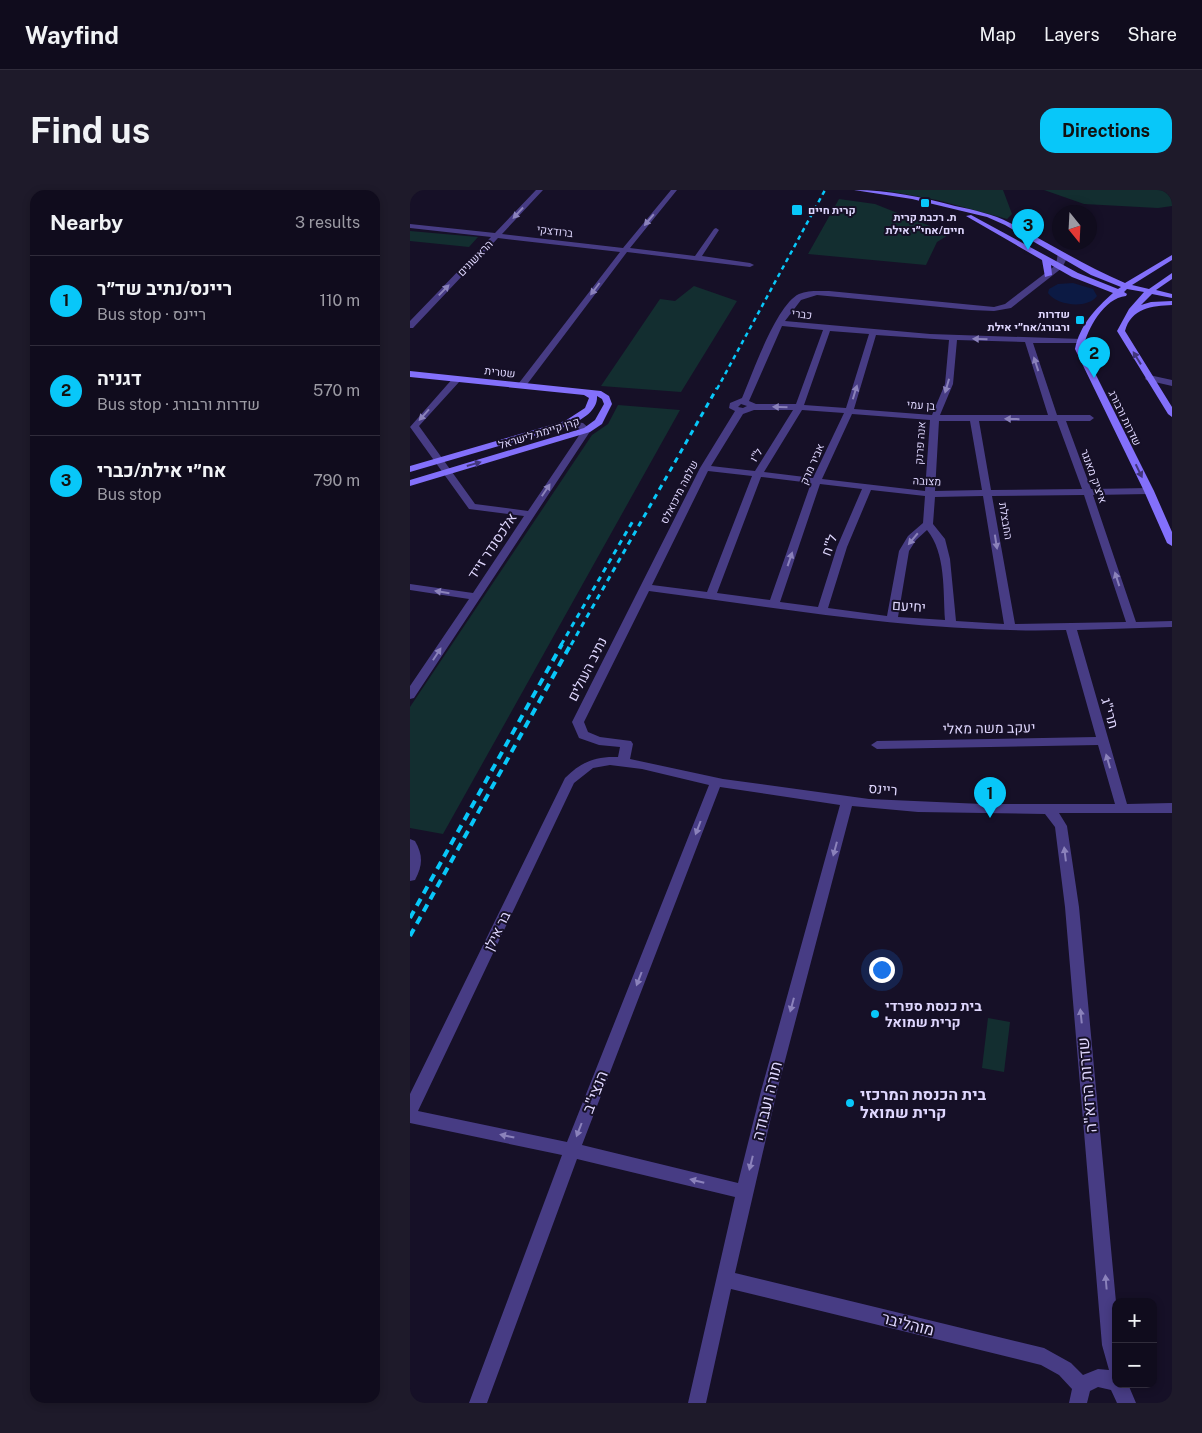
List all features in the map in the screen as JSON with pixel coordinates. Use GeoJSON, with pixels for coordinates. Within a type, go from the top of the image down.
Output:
{"type":"FeatureCollection","features":[{"type":"Feature","properties":{"kind":"main road"},"geometry":{"type":"LineString","coordinates":[[856,190],[912,197],[998,219],[1094,273],[1125,286],[1172,295]]}},
{"type":"Feature","properties":{"kind":"main road"},"geometry":{"type":"LineString","coordinates":[[961,210],[1075,275],[1117,292],[1172,303]]}},
{"type":"Feature","properties":{"kind":"main road"},"geometry":{"type":"LineString","coordinates":[[1079,341],[1109,299],[1125,286],[1172,257]]}},
{"type":"Feature","properties":{"kind":"main road"},"geometry":{"type":"LineString","coordinates":[[1045,258],[1049,274],[1075,275]]}},
{"type":"Feature","properties":{"kind":"main road"},"geometry":{"type":"LineString","coordinates":[[1094,273],[1125,274],[1152,269]]}},
{"type":"Feature","properties":{"kind":"main road"},"geometry":{"type":"LineString","coordinates":[[1172,275],[1143,297],[1122,327],[1122,331],[1149,378],[1172,414]]}},
{"type":"Feature","properties":{"kind":"main road"},"geometry":{"type":"LineString","coordinates":[[1097,284],[1109,299]]}},
{"type":"Feature","properties":{"kind":"main road"},"geometry":{"type":"LineString","coordinates":[[1160,284],[1162,290],[1172,295]]}},
{"type":"Feature","properties":{"kind":"main road"},"geometry":{"type":"LineString","coordinates":[[1132,311],[1152,304],[1172,303]]}},
{"type":"Feature","properties":{"kind":"main road","name":"שדרות ורבורג"},"geometry":{"type":"LineString","coordinates":[[1079,341],[1082,357],[1149,491],[1172,543]]}},
{"type":"Feature","properties":{"kind":"main road","name":"שטרית"},"geometry":{"type":"LineString","coordinates":[[410,374],[587,393]]}},
{"type":"Feature","properties":{"kind":"main road","name":"קרן קיימת לישראל"},"geometry":{"type":"LineString","coordinates":[[410,469],[568,423],[580,417],[592,404],[593,397],[587,393]]}},
{"type":"Feature","properties":{"kind":"main road","name":"קרן קיימת לישראל"},"geometry":{"type":"LineString","coordinates":[[410,483],[587,430],[599,422],[608,404],[606,398],[601,394],[587,393]]}},
{"type":"Feature","properties":{"kind":"street","name":"הראשונים"},"geometry":{"type":"LineString","coordinates":[[410,326],[540,190]]}},
{"type":"Feature","properties":{"kind":"street"},"geometry":{"type":"LineString","coordinates":[[522,386],[624,250],[674,190]]}},
{"type":"Feature","properties":{"kind":"street","name":"ברודצקי"},"geometry":{"type":"LineString","coordinates":[[410,226],[750,265]]}},
{"type":"Feature","properties":{"kind":"street"},"geometry":{"type":"LineString","coordinates":[[696,258],[716,230]]}},
{"type":"Feature","properties":{"kind":"street"},"geometry":{"type":"LineString","coordinates":[[1059,266],[1062,260],[1061,255]]}},
{"type":"Feature","properties":{"kind":"street","name":"כברי"},"geometry":{"type":"LineString","coordinates":[[1059,266],[1012,303],[999,308],[980,309],[853,295],[812,293],[799,297],[792,304],[780,323],[873,333],[953,338],[1079,341]]}},
{"type":"Feature","properties":{"kind":"street"},"geometry":{"type":"LineString","coordinates":[[748,404],[780,323]]}},
{"type":"Feature","properties":{"kind":"street","name":"ל\"ו"},"geometry":{"type":"LineString","coordinates":[[710,596],[757,475],[799,407],[827,328]]}},
{"type":"Feature","properties":{"kind":"street","name":"אביר מרק"},"geometry":{"type":"LineString","coordinates":[[774,605],[816,482],[849,411],[873,333]]}},
{"type":"Feature","properties":{"kind":"street","name":"אנה פרנק"},"geometry":{"type":"LineString","coordinates":[[928,524],[934,418],[949,384],[953,338]]}},
{"type":"Feature","properties":{"kind":"street","name":"איציק מאנגר"},"geometry":{"type":"LineString","coordinates":[[1028,340],[1052,416],[1061,420],[1088,493],[1132,625]]}},
{"type":"Feature","properties":{"kind":"street"},"geometry":{"type":"LineString","coordinates":[[1149,378],[1172,383]]}},
{"type":"Feature","properties":{"kind":"street"},"geometry":{"type":"LineString","coordinates":[[457,379],[414,426],[472,507],[529,514]]}},
{"type":"Feature","properties":{"kind":"street","name":"שלמה מיכואלס"},"geometry":{"type":"LineString","coordinates":[[645,587],[705,468],[740,411],[734,409],[733,405],[739,401],[748,404]]}},
{"type":"Feature","properties":{"kind":"street","name":"בן עמי"},"geometry":{"type":"LineString","coordinates":[[748,404],[934,418],[1061,420],[1090,418]]}},
{"type":"Feature","properties":{"kind":"street","name":"החבצלת"},"geometry":{"type":"LineString","coordinates":[[974,418],[989,494],[1010,628]]}},
{"type":"Feature","properties":{"kind":"street"},"geometry":{"type":"LineString","coordinates":[[568,423],[580,425],[587,430]]}},
{"type":"Feature","properties":{"kind":"street","name":"אלכסנדר זייד"},"geometry":{"type":"LineString","coordinates":[[411,691],[587,430]]}},
{"type":"Feature","properties":{"kind":"street","name":"מצובה"},"geometry":{"type":"LineString","coordinates":[[705,468],[929,494],[1149,491]]}},
{"type":"Feature","properties":{"kind":"street","name":"ל\"ח"},"geometry":{"type":"LineString","coordinates":[[822,612],[842,547],[867,488]]}},
{"type":"Feature","properties":{"kind":"street"},"geometry":{"type":"LineString","coordinates":[[892,620],[904,551],[912,538],[928,524],[940,539],[945,559],[951,624]]}},
{"type":"Feature","properties":{"kind":"street"},"geometry":{"type":"LineString","coordinates":[[410,587],[474,596]]}},
{"type":"Feature","properties":{"kind":"street","name":"יחיעם"},"geometry":{"type":"LineString","coordinates":[[645,587],[892,620],[1010,628],[1172,624]]}},
{"type":"Feature","properties":{"kind":"street","name":"נתיב העולים"},"geometry":{"type":"LineString","coordinates":[[623,762],[627,744],[599,741],[583,735],[578,722],[645,587]]}},
{"type":"Feature","properties":{"kind":"street","name":"תרי\"ג"},"geometry":{"type":"LineString","coordinates":[[1070,626],[1122,808]]}},
{"type":"Feature","properties":{"kind":"street","name":"יעקב משה מאלי"},"geometry":{"type":"LineString","coordinates":[[877,745],[1102,741]]}},
{"type":"Feature","properties":{"kind":"street","name":"ריינס"},"geometry":{"type":"LineString","coordinates":[[596,762],[623,762],[716,782],[847,802],[918,807],[1172,808]]}},
{"type":"Feature","properties":{"kind":"street","name":"בר אילן"},"geometry":{"type":"LineString","coordinates":[[410,1110],[569,781],[580,769],[596,762]]}},
{"type":"Feature","properties":{"kind":"street","name":"הנצי\"ב"},"geometry":{"type":"LineString","coordinates":[[478,1403],[572,1150],[716,782]]}},
{"type":"Feature","properties":{"kind":"street","name":"תורה ועבודה"},"geometry":{"type":"LineString","coordinates":[[697,1403],[744,1192],[771,1082],[847,802]]}},
{"type":"Feature","properties":{"kind":"street","name":"שדרות הרוא\"ה"},"geometry":{"type":"LineString","coordinates":[[1049,809],[1061,826],[1072,908],[1112,1349]]}},
{"type":"Feature","properties":{"kind":"street"},"geometry":{"type":"LineString","coordinates":[[410,844],[415,851],[416,866],[410,876]]}},
{"type":"Feature","properties":{"kind":"street"},"geometry":{"type":"LineString","coordinates":[[410,1116],[572,1150],[744,1192]]}},
{"type":"Feature","properties":{"kind":"street","name":"מוהליבר"},"geometry":{"type":"LineString","coordinates":[[726,1279],[1044,1357],[1065,1369],[1080,1394]]}},
{"type":"Feature","properties":{"kind":"street"},"geometry":{"type":"LineString","coordinates":[[1080,1394],[1093,1378],[1109,1378],[1112,1380]]}},
{"type":"Feature","properties":{"kind":"street"},"geometry":{"type":"LineString","coordinates":[[1120,1388],[1127,1403]]}},
{"type":"Feature","properties":{"kind":"green space"},"geometry":{"type":"Polygon","coordinates":[[[882,190],[1003,190],[1012,214],[1007,219],[937,200],[882,190]]]}},
{"type":"Feature","properties":{"kind":"green space"},"geometry":{"type":"Polygon","coordinates":[[[1044,190],[1172,190],[1172,206],[1158,208],[1084,204],[1044,190]]]}},
{"type":"Feature","properties":{"kind":"green space"},"geometry":{"type":"Polygon","coordinates":[[[839,199],[875,204],[950,234],[937,242],[926,265],[808,254],[839,199]]]}},
{"type":"Feature","properties":{"kind":"green space"},"geometry":{"type":"Polygon","coordinates":[[[410,231],[478,237],[469,247],[410,241],[410,231]]]}},
{"type":"Feature","properties":{"kind":"green space"},"geometry":{"type":"Polygon","coordinates":[[[694,286],[737,301],[681,392],[601,386],[660,299],[675,301],[694,286]]]}},
{"type":"Feature","properties":{"kind":"green space"},"geometry":{"type":"Polygon","coordinates":[[[618,405],[680,410],[443,834],[410,828],[410,707],[592,435],[608,424],[618,405]]]}},
{"type":"Feature","properties":{"kind":"green space"},"geometry":{"type":"Polygon","coordinates":[[[988,1018],[1010,1022],[1004,1072],[982,1068],[988,1018]]]}},
{"type":"Feature","properties":{"kind":"water"},"geometry":{"type":"Polygon","coordinates":[[[1073,283],[1093,289],[1097,296],[1087,303],[1072,304],[1058,301],[1048,293],[1049,289],[1058,284],[1073,283]]]}},
{"type":"Feature","properties":{"kind":"railway"},"geometry":{"type":"LineString","coordinates":[[717,389],[825,190]]}},
{"type":"Feature","properties":{"kind":"railway"},"geometry":{"type":"LineString","coordinates":[[571,645],[717,388]]}},
{"type":"Feature","properties":{"kind":"railway"},"geometry":{"type":"LineString","coordinates":[[561,645],[634,519]]}},
{"type":"Feature","properties":{"kind":"railway"},"geometry":{"type":"LineString","coordinates":[[410,918],[562,644]]}},
{"type":"Feature","properties":{"kind":"railway"},"geometry":{"type":"LineString","coordinates":[[410,936],[571,644]]}},
{"type":"Feature","properties":{"kind":"place","name":"ת. רכבת קרית חיים/אחי״י אילת"},"geometry":{"type":"Point","coordinates":[925,203]}},
{"type":"Feature","properties":{"kind":"place","name":"קרית חיים"},"geometry":{"type":"Point","coordinates":[797,210]}},
{"type":"Feature","properties":{"kind":"place","name":"אח״י אילת/כברי"},"geometry":{"type":"Point","coordinates":[1028,250]}},
{"type":"Feature","properties":{"kind":"place","name":"שדרות ורבורג/אח״י אילת"},"geometry":{"type":"Point","coordinates":[1080,320]}},
{"type":"Feature","properties":{"kind":"place","name":"דגניה"},"geometry":{"type":"Point","coordinates":[1094,378]}},
{"type":"Feature","properties":{"kind":"place","name":"ריינס/נתיב שד״ר"},"geometry":{"type":"Point","coordinates":[990,818]}},
{"type":"Feature","properties":{"kind":"place","name":"בית כנסת ספרדי קרית שמואל"},"geometry":{"type":"Point","coordinates":[875,1014]}},
{"type":"Feature","properties":{"kind":"place","name":"בית הכנסת המרכזי קרית שמואל"},"geometry":{"type":"Point","coordinates":[850,1103]}}]}
